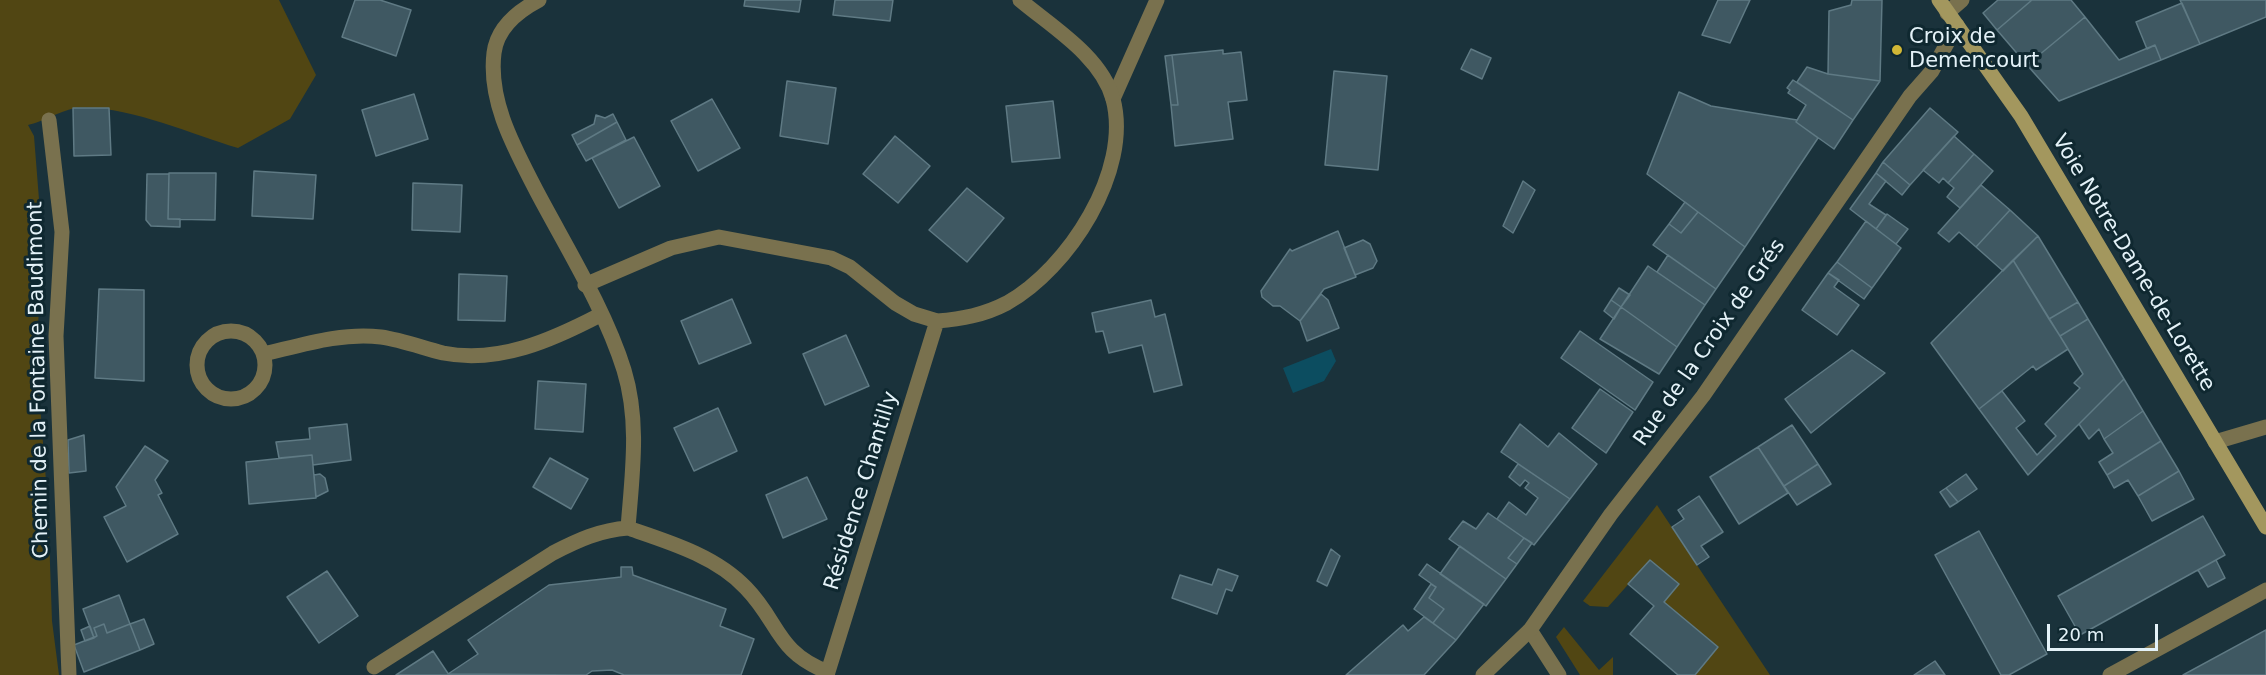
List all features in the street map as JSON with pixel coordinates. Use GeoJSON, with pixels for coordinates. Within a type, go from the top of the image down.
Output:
{"type":"FeatureCollection","features":[{"type":"Feature","properties":{"kind":"main road","name":"Voie Notre-Dame-de-Lorette"},"geometry":{"type":"LineString","coordinates":[[1943,6],[2027,126],[2266,527]]}},
{"type":"Feature","properties":{"kind":"street"},"geometry":{"type":"LineString","coordinates":[[539,0],[523,8],[510,20],[499,37],[494,52],[494,76],[498,100],[514,147],[600,315],[624,369],[634,420],[628,528]]}},
{"type":"Feature","properties":{"kind":"street"},"geometry":{"type":"LineString","coordinates":[[1020,0],[1093,62],[1113,99]]}},
{"type":"Feature","properties":{"kind":"street"},"geometry":{"type":"LineString","coordinates":[[585,285],[671,248],[719,237],[831,258],[850,267],[895,303],[914,314],[937,321],[981,314],[1008,302],[1051,269],[1068,250],[1088,217],[1107,175],[1114,148],[1113,99],[1157,0]]}},
{"type":"Feature","properties":{"kind":"street"},"geometry":{"type":"LineString","coordinates":[[1943,6],[1962,0]]}},
{"type":"Feature","properties":{"kind":"street","name":"Rue de la Croix de Grés"},"geometry":{"type":"LineString","coordinates":[[1483,675],[1530,630],[1611,514],[1703,396],[1910,96],[1932,71],[1957,25]]}},
{"type":"Feature","properties":{"kind":"street","name":"Chemin de la Fontaine Baudimont"},"geometry":{"type":"LineString","coordinates":[[49,120],[62,232],[56,336],[69,675]]}},
{"type":"Feature","properties":{"kind":"street"},"geometry":{"type":"LineString","coordinates":[[264,354],[327,339],[381,337],[466,356],[492,355],[547,341],[600,315]]}},
{"type":"Feature","properties":{"kind":"street","name":"Résidence Chantilly"},"geometry":{"type":"LineString","coordinates":[[374,667],[553,553],[581,538],[609,529],[628,528],[693,553],[730,574],[752,596],[794,655],[806,664],[827,674],[937,321]]}},
{"type":"Feature","properties":{"kind":"street"},"geometry":{"type":"LineString","coordinates":[[229,330],[251,336],[264,354],[263,377],[258,387],[238,399],[216,396],[200,381],[196,359],[201,348],[217,333],[229,330]]}},
{"type":"Feature","properties":{"kind":"street"},"geometry":{"type":"LineString","coordinates":[[2215,441],[2266,426]]}},
{"type":"Feature","properties":{"kind":"street"},"geometry":{"type":"LineString","coordinates":[[2110,675],[2266,590]]}},
{"type":"Feature","properties":{"kind":"street"},"geometry":{"type":"LineString","coordinates":[[1530,630],[1559,675]]}},
{"type":"Feature","properties":{"kind":"shaded area"},"geometry":{"type":"Polygon","coordinates":[[[0,0],[279,0],[316,75],[290,119],[238,148],[158,121],[95,108],[71,109],[28,125],[34,136],[43,250],[36,354],[48,506],[52,621],[59,675],[0,675],[0,0]]]}},
{"type":"Feature","properties":{"kind":"shaded area"},"geometry":{"type":"Polygon","coordinates":[[[1657,505],[1770,675],[1695,675],[1718,647],[1664,602],[1679,584],[1650,560],[1608,607],[1590,606],[1583,601],[1657,505]]]}},
{"type":"Feature","properties":{"kind":"shaded area"},"geometry":{"type":"Polygon","coordinates":[[[1564,627],[1599,670],[1613,657],[1613,675],[1580,675],[1556,637],[1564,627]]]}},
{"type":"Feature","properties":{"kind":"water"},"geometry":{"type":"Polygon","coordinates":[[[1331,349],[1336,361],[1324,381],[1293,393],[1283,368],[1331,349]]]}},
{"type":"Feature","properties":{"kind":"building"},"geometry":{"type":"Polygon","coordinates":[[[355,0],[380,0],[411,10],[396,56],[342,37],[355,0]]]}},
{"type":"Feature","properties":{"kind":"building"},"geometry":{"type":"Polygon","coordinates":[[[745,0],[801,0],[799,12],[744,6],[745,0]]]}},
{"type":"Feature","properties":{"kind":"building"},"geometry":{"type":"Polygon","coordinates":[[[835,0],[893,0],[890,21],[833,15],[835,0]]]}},
{"type":"Feature","properties":{"kind":"building"},"geometry":{"type":"Polygon","coordinates":[[[1718,0],[1750,0],[1730,43],[1702,35],[1718,0]]]}},
{"type":"Feature","properties":{"kind":"building"},"geometry":{"type":"Polygon","coordinates":[[[1852,0],[1882,0],[1880,81],[1828,74],[1829,11],[1851,5],[1852,0]]]}},
{"type":"Feature","properties":{"kind":"building"},"geometry":{"type":"Polygon","coordinates":[[[1998,0],[2032,0],[1997,30],[1983,13],[1998,0]]]}},
{"type":"Feature","properties":{"kind":"building"},"geometry":{"type":"Polygon","coordinates":[[[2032,0],[2071,0],[2085,17],[2027,65],[1997,30],[2032,0]]]}},
{"type":"Feature","properties":{"kind":"building"},"geometry":{"type":"Polygon","coordinates":[[[2180,0],[2266,0],[2266,17],[2200,44],[2180,0]]]}},
{"type":"Feature","properties":{"kind":"building"},"geometry":{"type":"Polygon","coordinates":[[[2182,3],[2200,44],[2161,60],[2155,45],[2147,49],[2136,22],[2182,3]]]}},
{"type":"Feature","properties":{"kind":"building"},"geometry":{"type":"Polygon","coordinates":[[[2085,17],[2119,60],[2155,45],[2161,60],[2059,101],[2027,65],[2085,17]]]}},
{"type":"Feature","properties":{"kind":"building"},"geometry":{"type":"Polygon","coordinates":[[[1471,49],[1491,58],[1482,79],[1461,69],[1471,49]]]}},
{"type":"Feature","properties":{"kind":"building"},"geometry":{"type":"Polygon","coordinates":[[[1223,50],[1223,54],[1241,52],[1247,100],[1228,102],[1233,139],[1175,146],[1171,105],[1178,105],[1172,55],[1223,50]]]}},
{"type":"Feature","properties":{"kind":"building"},"geometry":{"type":"Polygon","coordinates":[[[1172,55],[1178,105],[1171,105],[1165,56],[1172,55]]]}},
{"type":"Feature","properties":{"kind":"building"},"geometry":{"type":"Polygon","coordinates":[[[1807,67],[1828,74],[1880,81],[1853,120],[1797,82],[1807,67]]]}},
{"type":"Feature","properties":{"kind":"building"},"geometry":{"type":"Polygon","coordinates":[[[1334,71],[1387,76],[1378,170],[1325,165],[1334,71]]]}},
{"type":"Feature","properties":{"kind":"building"},"geometry":{"type":"Polygon","coordinates":[[[1793,80],[1853,120],[1834,149],[1796,122],[1806,105],[1788,93],[1790,90],[1787,88],[1793,80]]]}},
{"type":"Feature","properties":{"kind":"building"},"geometry":{"type":"Polygon","coordinates":[[[787,81],[836,88],[828,144],[780,136],[787,81]]]}},
{"type":"Feature","properties":{"kind":"building"},"geometry":{"type":"Polygon","coordinates":[[[1679,92],[1711,106],[1797,120],[1796,122],[1818,138],[1745,247],[1647,174],[1679,92]]]}},
{"type":"Feature","properties":{"kind":"building"},"geometry":{"type":"Polygon","coordinates":[[[414,94],[428,139],[376,156],[362,110],[414,94]]]}},
{"type":"Feature","properties":{"kind":"building"},"geometry":{"type":"Polygon","coordinates":[[[712,99],[740,148],[698,171],[671,121],[712,99]]]}},
{"type":"Feature","properties":{"kind":"building"},"geometry":{"type":"Polygon","coordinates":[[[1053,101],[1060,158],[1012,162],[1006,106],[1053,101]]]}},
{"type":"Feature","properties":{"kind":"building"},"geometry":{"type":"Polygon","coordinates":[[[73,108],[109,108],[111,155],[74,156],[73,108]]]}},
{"type":"Feature","properties":{"kind":"building"},"geometry":{"type":"Polygon","coordinates":[[[1930,108],[1958,132],[1910,185],[1883,162],[1930,108]]]}},
{"type":"Feature","properties":{"kind":"building"},"geometry":{"type":"Polygon","coordinates":[[[613,114],[617,122],[577,145],[572,135],[594,124],[596,115],[605,118],[613,114]]]}},
{"type":"Feature","properties":{"kind":"building"},"geometry":{"type":"Polygon","coordinates":[[[617,122],[626,140],[586,161],[577,145],[617,122]]]}},
{"type":"Feature","properties":{"kind":"building"},"geometry":{"type":"Polygon","coordinates":[[[895,136],[930,166],[898,203],[863,174],[895,136]]]}},
{"type":"Feature","properties":{"kind":"building"},"geometry":{"type":"Polygon","coordinates":[[[1954,136],[1974,154],[1948,183],[1943,178],[1939,183],[1923,170],[1954,136]]]}},
{"type":"Feature","properties":{"kind":"building"},"geometry":{"type":"Polygon","coordinates":[[[634,137],[660,186],[619,208],[592,158],[634,137]]]}},
{"type":"Feature","properties":{"kind":"building"},"geometry":{"type":"Polygon","coordinates":[[[1974,154],[1993,171],[1960,208],[1947,197],[1954,188],[1948,183],[1974,154]]]}},
{"type":"Feature","properties":{"kind":"building"},"geometry":{"type":"Polygon","coordinates":[[[1883,162],[1910,185],[1902,195],[1876,173],[1883,162]]]}},
{"type":"Feature","properties":{"kind":"building"},"geometry":{"type":"Polygon","coordinates":[[[254,171],[316,175],[313,219],[252,216],[254,171]]]}},
{"type":"Feature","properties":{"kind":"building"},"geometry":{"type":"Polygon","coordinates":[[[169,173],[216,173],[215,220],[168,219],[169,173]]]}},
{"type":"Feature","properties":{"kind":"building"},"geometry":{"type":"Polygon","coordinates":[[[1876,173],[1886,181],[1869,204],[1886,215],[1876,229],[1850,209],[1876,173]]]}},
{"type":"Feature","properties":{"kind":"building"},"geometry":{"type":"Polygon","coordinates":[[[147,174],[169,174],[168,219],[180,219],[180,227],[151,226],[146,220],[147,174]]]}},
{"type":"Feature","properties":{"kind":"building"},"geometry":{"type":"Polygon","coordinates":[[[1523,181],[1535,190],[1513,233],[1503,226],[1523,181]]]}},
{"type":"Feature","properties":{"kind":"building"},"geometry":{"type":"Polygon","coordinates":[[[413,183],[462,185],[460,232],[412,230],[413,183]]]}},
{"type":"Feature","properties":{"kind":"building"},"geometry":{"type":"Polygon","coordinates":[[[1981,185],[2010,210],[1976,247],[1959,232],[1949,242],[1938,233],[1981,185]]]}},
{"type":"Feature","properties":{"kind":"building"},"geometry":{"type":"Polygon","coordinates":[[[967,188],[1004,218],[967,262],[929,230],[967,188]]]}},
{"type":"Feature","properties":{"kind":"building"},"geometry":{"type":"Polygon","coordinates":[[[1685,202],[1698,212],[1681,233],[1669,224],[1685,202]]]}},
{"type":"Feature","properties":{"kind":"building"},"geometry":{"type":"Polygon","coordinates":[[[2010,210],[2038,236],[2003,271],[1976,247],[2010,210]]]}},
{"type":"Feature","properties":{"kind":"building"},"geometry":{"type":"Polygon","coordinates":[[[1698,212],[1745,247],[1716,289],[1653,245],[1669,224],[1681,233],[1698,212]]]}},
{"type":"Feature","properties":{"kind":"building"},"geometry":{"type":"Polygon","coordinates":[[[1887,214],[1908,229],[1896,244],[1876,229],[1887,214]]]}},
{"type":"Feature","properties":{"kind":"building"},"geometry":{"type":"Polygon","coordinates":[[[1866,221],[1901,248],[1872,288],[1837,262],[1866,221]]]}},
{"type":"Feature","properties":{"kind":"building"},"geometry":{"type":"Polygon","coordinates":[[[1338,231],[1356,277],[1324,289],[1300,321],[1280,306],[1273,306],[1262,297],[1261,291],[1290,249],[1292,251],[1338,231]]]}},
{"type":"Feature","properties":{"kind":"building"},"geometry":{"type":"Polygon","coordinates":[[[2038,236],[2078,302],[2049,319],[2013,260],[2038,236]]]}},
{"type":"Feature","properties":{"kind":"building"},"geometry":{"type":"Polygon","coordinates":[[[1363,240],[1370,244],[1377,261],[1373,268],[1355,275],[1344,248],[1363,240]]]}},
{"type":"Feature","properties":{"kind":"building"},"geometry":{"type":"Polygon","coordinates":[[[1668,255],[1716,289],[1705,305],[1657,272],[1668,255]]]}},
{"type":"Feature","properties":{"kind":"building"},"geometry":{"type":"Polygon","coordinates":[[[2013,260],[2068,349],[2036,370],[2033,366],[1979,409],[1931,343],[2013,260]]]}},
{"type":"Feature","properties":{"kind":"building"},"geometry":{"type":"Polygon","coordinates":[[[1837,262],[1872,288],[1864,299],[1828,273],[1837,262]]]}},
{"type":"Feature","properties":{"kind":"building"},"geometry":{"type":"Polygon","coordinates":[[[1648,266],[1705,305],[1677,347],[1621,307],[1648,266]]]}},
{"type":"Feature","properties":{"kind":"building"},"geometry":{"type":"Polygon","coordinates":[[[1828,273],[1839,280],[1834,287],[1859,305],[1837,335],[1802,310],[1828,273]]]}},
{"type":"Feature","properties":{"kind":"building"},"geometry":{"type":"Polygon","coordinates":[[[459,274],[507,276],[505,321],[458,320],[459,274]]]}},
{"type":"Feature","properties":{"kind":"building"},"geometry":{"type":"Polygon","coordinates":[[[1619,288],[1630,295],[1621,307],[1611,300],[1619,288]]]}},
{"type":"Feature","properties":{"kind":"building"},"geometry":{"type":"Polygon","coordinates":[[[99,289],[144,290],[144,381],[95,378],[99,289]]]}},
{"type":"Feature","properties":{"kind":"building"},"geometry":{"type":"Polygon","coordinates":[[[1321,294],[1328,300],[1339,328],[1307,341],[1300,321],[1321,294]]]}},
{"type":"Feature","properties":{"kind":"building"},"geometry":{"type":"Polygon","coordinates":[[[732,299],[751,343],[699,364],[681,321],[732,299]]]}},
{"type":"Feature","properties":{"kind":"building"},"geometry":{"type":"Polygon","coordinates":[[[1151,300],[1155,317],[1165,314],[1182,385],[1154,392],[1142,345],[1109,353],[1103,331],[1096,332],[1092,313],[1151,300]]]}},
{"type":"Feature","properties":{"kind":"building"},"geometry":{"type":"Polygon","coordinates":[[[1611,300],[1621,307],[1614,319],[1604,311],[1611,300]]]}},
{"type":"Feature","properties":{"kind":"building"},"geometry":{"type":"Polygon","coordinates":[[[2078,302],[2088,319],[2060,336],[2049,319],[2078,302]]]}},
{"type":"Feature","properties":{"kind":"building"},"geometry":{"type":"Polygon","coordinates":[[[1621,307],[1677,347],[1659,374],[1600,339],[1621,307]]]}},
{"type":"Feature","properties":{"kind":"building"},"geometry":{"type":"Polygon","coordinates":[[[2088,319],[2124,379],[2028,475],[1979,409],[2002,391],[2025,421],[2016,428],[2037,455],[2056,436],[2045,424],[2080,388],[2074,383],[2083,374],[2060,336],[2088,319]]]}},
{"type":"Feature","properties":{"kind":"building"},"geometry":{"type":"Polygon","coordinates":[[[1580,331],[1653,382],[1635,410],[1561,358],[1580,331]]]}},
{"type":"Feature","properties":{"kind":"building"},"geometry":{"type":"Polygon","coordinates":[[[846,335],[869,386],[825,405],[803,354],[846,335]]]}},
{"type":"Feature","properties":{"kind":"building"},"geometry":{"type":"Polygon","coordinates":[[[1852,350],[1885,373],[1811,433],[1785,399],[1852,350]]]}},
{"type":"Feature","properties":{"kind":"building"},"geometry":{"type":"Polygon","coordinates":[[[2124,379],[2143,411],[2104,439],[2099,429],[2089,439],[2079,424],[2124,379]]]}},
{"type":"Feature","properties":{"kind":"building"},"geometry":{"type":"Polygon","coordinates":[[[538,381],[586,384],[583,432],[535,429],[538,381]]]}},
{"type":"Feature","properties":{"kind":"building"},"geometry":{"type":"Polygon","coordinates":[[[1600,389],[1633,412],[1606,453],[1572,428],[1600,389]]]}},
{"type":"Feature","properties":{"kind":"building"},"geometry":{"type":"Polygon","coordinates":[[[718,408],[737,451],[694,471],[674,428],[718,408]]]}},
{"type":"Feature","properties":{"kind":"building"},"geometry":{"type":"Polygon","coordinates":[[[2143,411],[2161,441],[2107,475],[2099,462],[2113,453],[2104,439],[2143,411]]]}},
{"type":"Feature","properties":{"kind":"building"},"geometry":{"type":"Polygon","coordinates":[[[347,424],[351,460],[313,465],[312,455],[279,458],[276,442],[310,439],[309,428],[347,424]]]}},
{"type":"Feature","properties":{"kind":"building"},"geometry":{"type":"Polygon","coordinates":[[[1520,424],[1548,447],[1559,433],[1597,464],[1570,499],[1501,452],[1520,424]]]}},
{"type":"Feature","properties":{"kind":"building"},"geometry":{"type":"Polygon","coordinates":[[[1792,425],[1818,464],[1784,486],[1758,447],[1792,425]]]}},
{"type":"Feature","properties":{"kind":"building"},"geometry":{"type":"Polygon","coordinates":[[[84,435],[86,471],[69,473],[68,440],[84,435]]]}},
{"type":"Feature","properties":{"kind":"building"},"geometry":{"type":"Polygon","coordinates":[[[2161,441],[2179,471],[2138,496],[2128,480],[2114,488],[2107,475],[2161,441]]]}},
{"type":"Feature","properties":{"kind":"building"},"geometry":{"type":"Polygon","coordinates":[[[145,446],[168,461],[155,480],[162,493],[158,495],[178,534],[127,562],[104,517],[126,506],[116,487],[145,446]]]}},
{"type":"Feature","properties":{"kind":"building"},"geometry":{"type":"Polygon","coordinates":[[[1758,447],[1788,493],[1739,524],[1710,477],[1758,447]]]}},
{"type":"Feature","properties":{"kind":"building"},"geometry":{"type":"Polygon","coordinates":[[[312,455],[316,498],[249,504],[246,462],[312,455]]]}},
{"type":"Feature","properties":{"kind":"building"},"geometry":{"type":"Polygon","coordinates":[[[550,458],[588,479],[571,509],[533,487],[550,458]]]}},
{"type":"Feature","properties":{"kind":"building"},"geometry":{"type":"Polygon","coordinates":[[[1518,464],[1570,499],[1534,545],[1497,519],[1509,502],[1526,515],[1538,498],[1525,488],[1529,483],[1525,480],[1520,486],[1509,477],[1518,464]]]}},
{"type":"Feature","properties":{"kind":"building"},"geometry":{"type":"Polygon","coordinates":[[[1818,464],[1831,484],[1797,505],[1784,486],[1818,464]]]}},
{"type":"Feature","properties":{"kind":"building"},"geometry":{"type":"Polygon","coordinates":[[[2179,471],[2194,499],[2152,521],[2138,496],[2179,471]]]}},
{"type":"Feature","properties":{"kind":"building"},"geometry":{"type":"Polygon","coordinates":[[[320,474],[325,478],[328,491],[316,497],[314,475],[320,474]]]}},
{"type":"Feature","properties":{"kind":"building"},"geometry":{"type":"Polygon","coordinates":[[[1966,474],[1977,489],[1958,502],[1946,488],[1966,474]]]}},
{"type":"Feature","properties":{"kind":"building"},"geometry":{"type":"Polygon","coordinates":[[[807,477],[827,519],[783,538],[766,495],[807,477]]]}},
{"type":"Feature","properties":{"kind":"building"},"geometry":{"type":"Polygon","coordinates":[[[1946,488],[1958,502],[1950,507],[1940,492],[1946,488]]]}},
{"type":"Feature","properties":{"kind":"building"},"geometry":{"type":"Polygon","coordinates":[[[1699,496],[1723,532],[1701,546],[1709,557],[1697,565],[1672,527],[1684,519],[1678,510],[1699,496]]]}},
{"type":"Feature","properties":{"kind":"building"},"geometry":{"type":"Polygon","coordinates":[[[1488,513],[1524,538],[1508,558],[1517,564],[1506,579],[1449,539],[1463,521],[1476,529],[1488,513]]]}},
{"type":"Feature","properties":{"kind":"building"},"geometry":{"type":"Polygon","coordinates":[[[2203,516],[2225,555],[2080,635],[2058,596],[2203,516]]]}},
{"type":"Feature","properties":{"kind":"building"},"geometry":{"type":"Polygon","coordinates":[[[1979,531],[2047,654],[2009,675],[2001,675],[1935,555],[1979,531]]]}},
{"type":"Feature","properties":{"kind":"building"},"geometry":{"type":"Polygon","coordinates":[[[1524,538],[1532,543],[1517,564],[1508,558],[1524,538]]]}},
{"type":"Feature","properties":{"kind":"building"},"geometry":{"type":"Polygon","coordinates":[[[1460,546],[1506,579],[1486,606],[1440,574],[1460,546]]]}},
{"type":"Feature","properties":{"kind":"building"},"geometry":{"type":"Polygon","coordinates":[[[1331,549],[1340,556],[1327,586],[1317,581],[1331,549]]]}},
{"type":"Feature","properties":{"kind":"building"},"geometry":{"type":"Polygon","coordinates":[[[1650,560],[1679,584],[1664,602],[1718,647],[1695,675],[1678,675],[1630,634],[1654,606],[1628,584],[1650,560]]]}},
{"type":"Feature","properties":{"kind":"building"},"geometry":{"type":"Polygon","coordinates":[[[2216,560],[2225,578],[2208,587],[2198,570],[2216,560]]]}},
{"type":"Feature","properties":{"kind":"building"},"geometry":{"type":"Polygon","coordinates":[[[1427,564],[1484,604],[1456,640],[1433,623],[1444,609],[1429,598],[1436,587],[1419,575],[1427,564]]]}},
{"type":"Feature","properties":{"kind":"building"},"geometry":{"type":"Polygon","coordinates":[[[621,567],[632,567],[633,575],[726,609],[720,626],[754,639],[741,675],[624,675],[612,670],[592,671],[586,675],[448,674],[478,654],[468,640],[549,585],[621,577],[621,567]]]}},
{"type":"Feature","properties":{"kind":"building"},"geometry":{"type":"Polygon","coordinates":[[[1218,569],[1238,576],[1232,591],[1226,589],[1217,614],[1172,598],[1180,575],[1212,585],[1218,569]]]}},
{"type":"Feature","properties":{"kind":"building"},"geometry":{"type":"Polygon","coordinates":[[[327,571],[358,616],[319,643],[287,597],[327,571]]]}},
{"type":"Feature","properties":{"kind":"building"},"geometry":{"type":"Polygon","coordinates":[[[1431,584],[1436,587],[1429,598],[1444,609],[1433,623],[1414,609],[1431,584]]]}},
{"type":"Feature","properties":{"kind":"building"},"geometry":{"type":"Polygon","coordinates":[[[119,595],[130,624],[107,633],[104,624],[94,628],[97,636],[94,638],[83,609],[119,595]]]}},
{"type":"Feature","properties":{"kind":"building"},"geometry":{"type":"Polygon","coordinates":[[[1424,617],[1456,640],[1424,675],[1346,675],[1403,625],[1408,631],[1424,617]]]}},
{"type":"Feature","properties":{"kind":"building"},"geometry":{"type":"Polygon","coordinates":[[[144,619],[154,644],[140,650],[130,624],[144,619]]]}},
{"type":"Feature","properties":{"kind":"building"},"geometry":{"type":"Polygon","coordinates":[[[104,624],[107,633],[130,624],[140,650],[84,672],[74,645],[97,636],[94,628],[104,624]]]}},
{"type":"Feature","properties":{"kind":"building"},"geometry":{"type":"Polygon","coordinates":[[[90,626],[94,638],[85,641],[81,630],[90,626]]]}},
{"type":"Feature","properties":{"kind":"building"},"geometry":{"type":"Polygon","coordinates":[[[2266,630],[2266,675],[2183,675],[2266,630]]]}},
{"type":"Feature","properties":{"kind":"building"},"geometry":{"type":"Polygon","coordinates":[[[433,651],[449,675],[396,675],[433,651]]]}},
{"type":"Feature","properties":{"kind":"building"},"geometry":{"type":"Polygon","coordinates":[[[1935,661],[1945,675],[1914,675],[1935,661]]]}},
{"type":"Feature","properties":{"kind":"place","name":"Croix de Demencourt"},"geometry":{"type":"Point","coordinates":[1897,50]}}]}
